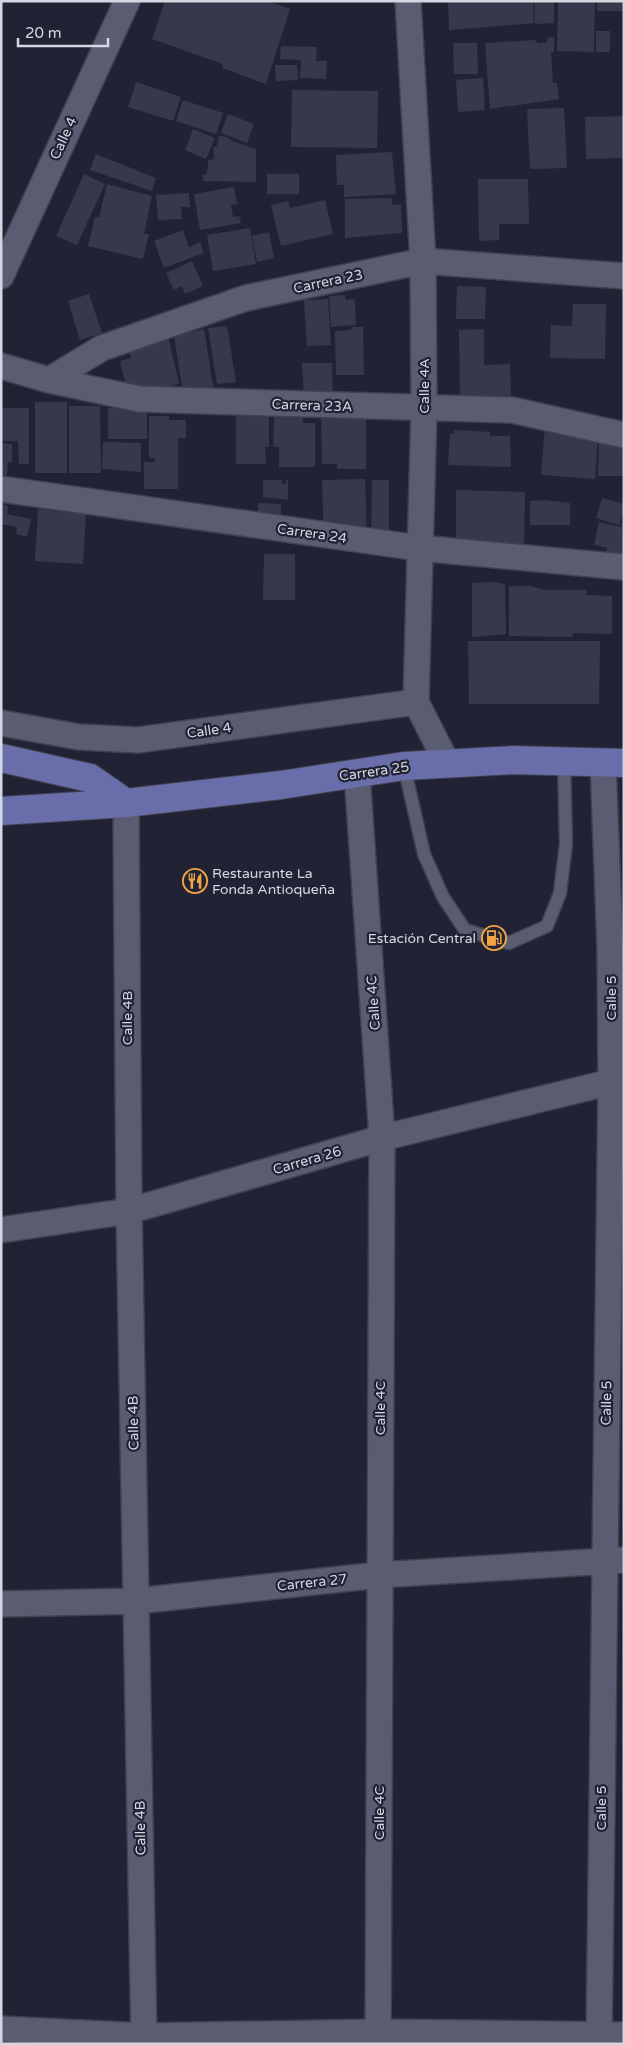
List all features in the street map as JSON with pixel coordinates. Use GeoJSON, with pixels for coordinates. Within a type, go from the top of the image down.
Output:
{"type":"FeatureCollection","features":[{"type":"Feature","properties":{"kind":"main road"},"geometry":{"type":"LineString","coordinates":[[1,758],[90,778],[126,803]]}},
{"type":"Feature","properties":{"kind":"main road","name":"Carrera 25"},"geometry":{"type":"LineString","coordinates":[[1,811],[126,803],[281,785],[404,766],[513,760],[613,762]]}},
{"type":"Feature","properties":{"kind":"street","name":"Calle 4"},"geometry":{"type":"LineString","coordinates":[[1,276],[126,1]]}},
{"type":"Feature","properties":{"kind":"street","name":"Calle 4A"},"geometry":{"type":"LineString","coordinates":[[408,1],[423,261],[424,409],[416,702],[447,763]]}},
{"type":"Feature","properties":{"kind":"street","name":"Carrera 23"},"geometry":{"type":"LineString","coordinates":[[49,380],[102,348],[246,298],[423,261],[624,276]]}},
{"type":"Feature","properties":{"kind":"street","name":"Carrera 23A"},"geometry":{"type":"LineString","coordinates":[[1,366],[49,380],[140,399],[424,409],[512,410],[624,434]]}},
{"type":"Feature","properties":{"kind":"street","name":"Carrera 24"},"geometry":{"type":"LineString","coordinates":[[1,489],[419,548],[624,567]]}},
{"type":"Feature","properties":{"kind":"street","name":"Calle 4"},"geometry":{"type":"LineString","coordinates":[[1,723],[79,737],[138,740],[416,702]]}},
{"type":"Feature","properties":{"kind":"street","name":"Calle 5"},"geometry":{"type":"LineString","coordinates":[[599,2039],[614,1561],[611,1082],[617,1037],[617,954],[613,762]]}},
{"type":"Feature","properties":{"kind":"street","name":"Calle 4C"},"geometry":{"type":"LineString","coordinates":[[357,773],[382,1138],[379,1575],[379,2038]]}},
{"type":"Feature","properties":{"kind":"street","name":"Calle 4B"},"geometry":{"type":"LineString","coordinates":[[126,803],[129,1211],[144,2040]]}},
{"type":"Feature","properties":{"kind":"street","name":"Carrera 26"},"geometry":{"type":"LineString","coordinates":[[1,1230],[129,1211],[382,1138],[611,1082]]}},
{"type":"Feature","properties":{"kind":"street","name":"Carrera 27"},"geometry":{"type":"LineString","coordinates":[[1,1604],[136,1601],[379,1575],[614,1561]]}},
{"type":"Feature","properties":{"kind":"street"},"geometry":{"type":"LineString","coordinates":[[1,2029],[144,2040],[599,2039],[624,2035]]}},
{"type":"Feature","properties":{"kind":"lane"},"geometry":{"type":"LineString","coordinates":[[404,766],[424,854],[443,897],[465,930],[509,943],[547,926],[560,893],[566,844],[564,761]]}},
{"type":"Feature","properties":{"kind":"building"},"geometry":{"type":"Polygon","coordinates":[[[165,1],[268,1],[290,9],[266,84],[222,68],[223,64],[152,39],[165,1]]]}},
{"type":"Feature","properties":{"kind":"building"},"geometry":{"type":"Polygon","coordinates":[[[448,1],[533,1],[534,23],[449,30],[448,1]]]}},
{"type":"Feature","properties":{"kind":"building"},"geometry":{"type":"Polygon","coordinates":[[[534,1],[554,1],[554,23],[535,24],[534,1]]]}},
{"type":"Feature","properties":{"kind":"building"},"geometry":{"type":"Polygon","coordinates":[[[558,1],[595,1],[594,52],[557,51],[558,1]]]}},
{"type":"Feature","properties":{"kind":"building"},"geometry":{"type":"Polygon","coordinates":[[[597,1],[624,1],[624,11],[597,11],[597,1]]]}},
{"type":"Feature","properties":{"kind":"building"},"geometry":{"type":"Polygon","coordinates":[[[596,31],[610,31],[610,52],[596,52],[596,31]]]}},
{"type":"Feature","properties":{"kind":"building"},"geometry":{"type":"Polygon","coordinates":[[[554,37],[554,52],[551,52],[553,83],[557,83],[559,99],[490,109],[485,43],[536,40],[537,43],[541,43],[547,42],[547,38],[554,37]]]}},
{"type":"Feature","properties":{"kind":"building"},"geometry":{"type":"Polygon","coordinates":[[[453,43],[477,43],[478,74],[454,74],[453,43]]]}},
{"type":"Feature","properties":{"kind":"building"},"geometry":{"type":"Polygon","coordinates":[[[281,46],[317,47],[316,61],[327,61],[326,79],[300,78],[301,60],[280,59],[281,46]]]}},
{"type":"Feature","properties":{"kind":"building"},"geometry":{"type":"Polygon","coordinates":[[[275,65],[297,65],[298,80],[276,81],[275,65]]]}},
{"type":"Feature","properties":{"kind":"building"},"geometry":{"type":"Polygon","coordinates":[[[483,78],[485,110],[458,112],[456,80],[483,78]]]}},
{"type":"Feature","properties":{"kind":"building"},"geometry":{"type":"Polygon","coordinates":[[[136,82],[181,97],[173,121],[128,107],[136,82]]]}},
{"type":"Feature","properties":{"kind":"building"},"geometry":{"type":"Polygon","coordinates":[[[292,90],[378,91],[377,148],[291,147],[292,90]]]}},
{"type":"Feature","properties":{"kind":"building"},"geometry":{"type":"Polygon","coordinates":[[[183,100],[223,113],[216,134],[176,121],[183,100]]]}},
{"type":"Feature","properties":{"kind":"building"},"geometry":{"type":"Polygon","coordinates":[[[564,108],[567,168],[530,169],[527,109],[564,108]]]}},
{"type":"Feature","properties":{"kind":"building"},"geometry":{"type":"Polygon","coordinates":[[[228,114],[254,124],[247,143],[221,133],[228,114]]]}},
{"type":"Feature","properties":{"kind":"building"},"geometry":{"type":"Polygon","coordinates":[[[624,116],[623,158],[586,159],[585,117],[624,116]]]}},
{"type":"Feature","properties":{"kind":"building"},"geometry":{"type":"Polygon","coordinates":[[[193,129],[215,138],[206,159],[185,150],[193,129]]]}},
{"type":"Feature","properties":{"kind":"building"},"geometry":{"type":"Polygon","coordinates":[[[219,136],[227,137],[232,141],[256,149],[256,182],[203,181],[203,175],[206,175],[208,168],[208,160],[214,159],[213,147],[217,147],[219,136]]]}},
{"type":"Feature","properties":{"kind":"building"},"geometry":{"type":"Polygon","coordinates":[[[392,152],[396,194],[344,197],[344,185],[337,185],[336,155],[392,152]]]}},
{"type":"Feature","properties":{"kind":"building"},"geometry":{"type":"Polygon","coordinates":[[[96,154],[156,178],[152,191],[90,170],[96,154]]]}},
{"type":"Feature","properties":{"kind":"building"},"geometry":{"type":"Polygon","coordinates":[[[84,174],[105,184],[77,245],[56,236],[84,174]]]}},
{"type":"Feature","properties":{"kind":"building"},"geometry":{"type":"Polygon","coordinates":[[[267,174],[299,174],[299,194],[267,194],[267,174]]]}},
{"type":"Feature","properties":{"kind":"building"},"geometry":{"type":"Polygon","coordinates":[[[478,179],[528,179],[529,224],[499,224],[499,240],[479,241],[478,179]]]}},
{"type":"Feature","properties":{"kind":"building"},"geometry":{"type":"Polygon","coordinates":[[[107,184],[152,196],[144,234],[149,234],[143,259],[88,246],[95,217],[99,218],[107,184]]]}},
{"type":"Feature","properties":{"kind":"building"},"geometry":{"type":"Polygon","coordinates":[[[234,187],[237,204],[231,205],[233,217],[239,216],[241,223],[200,230],[194,194],[234,187]]]}},
{"type":"Feature","properties":{"kind":"building"},"geometry":{"type":"Polygon","coordinates":[[[189,193],[190,207],[181,207],[182,219],[158,220],[156,195],[189,193]]]}},
{"type":"Feature","properties":{"kind":"building"},"geometry":{"type":"Polygon","coordinates":[[[392,198],[392,205],[401,204],[402,233],[345,238],[345,199],[392,198]]]}},
{"type":"Feature","properties":{"kind":"building"},"geometry":{"type":"Polygon","coordinates":[[[325,200],[333,234],[281,246],[271,205],[288,201],[290,208],[325,200]]]}},
{"type":"Feature","properties":{"kind":"building"},"geometry":{"type":"Polygon","coordinates":[[[250,228],[256,264],[213,271],[207,235],[250,228]]]}},
{"type":"Feature","properties":{"kind":"building"},"geometry":{"type":"Polygon","coordinates":[[[183,230],[189,247],[200,242],[204,253],[164,268],[154,241],[183,230]]]}},
{"type":"Feature","properties":{"kind":"building"},"geometry":{"type":"Polygon","coordinates":[[[269,232],[274,258],[257,262],[252,236],[269,232]]]}},
{"type":"Feature","properties":{"kind":"building"},"geometry":{"type":"Polygon","coordinates":[[[192,261],[203,286],[185,294],[182,286],[174,290],[166,273],[192,261]]]}},
{"type":"Feature","properties":{"kind":"building"},"geometry":{"type":"Polygon","coordinates":[[[457,286],[486,287],[485,319],[456,319],[457,286]]]}},
{"type":"Feature","properties":{"kind":"building"},"geometry":{"type":"Polygon","coordinates":[[[89,294],[102,333],[80,340],[68,301],[89,294]]]}},
{"type":"Feature","properties":{"kind":"building"},"geometry":{"type":"Polygon","coordinates":[[[345,295],[346,300],[355,299],[356,325],[331,327],[329,296],[345,295]]]}},
{"type":"Feature","properties":{"kind":"building"},"geometry":{"type":"Polygon","coordinates":[[[328,299],[331,345],[307,346],[304,300],[328,299]]]}},
{"type":"Feature","properties":{"kind":"building"},"geometry":{"type":"Polygon","coordinates":[[[573,304],[606,304],[605,359],[550,358],[551,325],[572,326],[573,304]]]}},
{"type":"Feature","properties":{"kind":"building"},"geometry":{"type":"Polygon","coordinates":[[[227,326],[236,382],[217,384],[208,328],[227,326]]]}},
{"type":"Feature","properties":{"kind":"building"},"geometry":{"type":"Polygon","coordinates":[[[353,327],[363,327],[364,375],[336,375],[335,331],[350,330],[353,327]]]}},
{"type":"Feature","properties":{"kind":"building"},"geometry":{"type":"Polygon","coordinates":[[[204,329],[214,392],[183,393],[174,336],[204,329]]]}},
{"type":"Feature","properties":{"kind":"building"},"geometry":{"type":"Polygon","coordinates":[[[484,329],[484,365],[510,364],[511,396],[460,397],[459,330],[484,329]]]}},
{"type":"Feature","properties":{"kind":"building"},"geometry":{"type":"Polygon","coordinates":[[[169,340],[179,384],[128,395],[120,361],[131,358],[129,349],[169,340]]]}},
{"type":"Feature","properties":{"kind":"building"},"geometry":{"type":"Polygon","coordinates":[[[302,363],[332,363],[333,397],[304,398],[302,363]]]}},
{"type":"Feature","properties":{"kind":"building"},"geometry":{"type":"Polygon","coordinates":[[[35,402],[67,402],[67,473],[35,473],[35,402]]]}},
{"type":"Feature","properties":{"kind":"building"},"geometry":{"type":"Polygon","coordinates":[[[69,406],[100,406],[101,473],[69,473],[69,406]]]}},
{"type":"Feature","properties":{"kind":"building"},"geometry":{"type":"Polygon","coordinates":[[[1,408],[29,408],[29,464],[19,464],[18,441],[1,441],[1,408]]]}},
{"type":"Feature","properties":{"kind":"building"},"geometry":{"type":"Polygon","coordinates":[[[108,408],[147,408],[147,439],[108,439],[108,408]]]}},
{"type":"Feature","properties":{"kind":"building"},"geometry":{"type":"Polygon","coordinates":[[[149,416],[169,416],[169,420],[186,420],[186,438],[178,438],[178,489],[144,489],[144,462],[155,462],[155,458],[149,458],[149,416]]]}},
{"type":"Feature","properties":{"kind":"building"},"geometry":{"type":"Polygon","coordinates":[[[236,416],[269,416],[269,447],[265,447],[266,464],[236,464],[236,416]]]}},
{"type":"Feature","properties":{"kind":"building"},"geometry":{"type":"Polygon","coordinates":[[[321,416],[366,416],[366,469],[337,469],[337,464],[322,464],[321,416]]]}},
{"type":"Feature","properties":{"kind":"building"},"geometry":{"type":"Polygon","coordinates":[[[274,417],[303,417],[303,423],[315,423],[315,467],[279,467],[279,447],[273,447],[274,417]]]}},
{"type":"Feature","properties":{"kind":"building"},"geometry":{"type":"Polygon","coordinates":[[[545,426],[598,437],[595,479],[541,475],[545,426]]]}},
{"type":"Feature","properties":{"kind":"building"},"geometry":{"type":"Polygon","coordinates":[[[454,430],[490,432],[490,436],[510,436],[511,467],[448,465],[450,433],[454,434],[454,430]]]}},
{"type":"Feature","properties":{"kind":"building"},"geometry":{"type":"Polygon","coordinates":[[[103,442],[141,443],[141,472],[102,469],[103,442]]]}},
{"type":"Feature","properties":{"kind":"building"},"geometry":{"type":"Polygon","coordinates":[[[1,443],[12,444],[12,462],[8,462],[7,475],[1,475],[1,443]]]}},
{"type":"Feature","properties":{"kind":"building"},"geometry":{"type":"Polygon","coordinates":[[[599,443],[624,443],[624,476],[598,476],[599,443]]]}},
{"type":"Feature","properties":{"kind":"building"},"geometry":{"type":"Polygon","coordinates":[[[365,479],[367,541],[324,542],[322,480],[365,479]]]}},
{"type":"Feature","properties":{"kind":"building"},"geometry":{"type":"Polygon","coordinates":[[[263,480],[282,480],[282,484],[286,484],[286,480],[288,480],[288,500],[263,497],[263,480]]]}},
{"type":"Feature","properties":{"kind":"building"},"geometry":{"type":"Polygon","coordinates":[[[372,480],[389,480],[389,536],[371,536],[372,480]]]}},
{"type":"Feature","properties":{"kind":"building"},"geometry":{"type":"Polygon","coordinates":[[[456,490],[525,492],[524,550],[456,549],[456,490]]]}},
{"type":"Feature","properties":{"kind":"building"},"geometry":{"type":"Polygon","coordinates":[[[602,498],[624,504],[624,518],[622,517],[619,525],[596,518],[602,498]]]}},
{"type":"Feature","properties":{"kind":"building"},"geometry":{"type":"Polygon","coordinates":[[[545,500],[570,503],[570,525],[530,525],[530,501],[545,500]]]}},
{"type":"Feature","properties":{"kind":"building"},"geometry":{"type":"Polygon","coordinates":[[[258,503],[281,504],[281,528],[258,528],[258,503]]]}},
{"type":"Feature","properties":{"kind":"building"},"geometry":{"type":"Polygon","coordinates":[[[1,504],[8,506],[7,514],[31,519],[27,537],[16,534],[17,527],[1,524],[1,504]]]}},
{"type":"Feature","properties":{"kind":"building"},"geometry":{"type":"Polygon","coordinates":[[[38,509],[86,514],[83,564],[35,561],[38,509]]]}},
{"type":"Feature","properties":{"kind":"building"},"geometry":{"type":"Polygon","coordinates":[[[622,521],[624,558],[606,554],[607,548],[594,545],[599,522],[621,527],[622,521]]]}},
{"type":"Feature","properties":{"kind":"building"},"geometry":{"type":"Polygon","coordinates":[[[264,554],[295,554],[295,600],[263,600],[264,554]]]}},
{"type":"Feature","properties":{"kind":"building"},"geometry":{"type":"Polygon","coordinates":[[[492,582],[505,584],[506,634],[472,637],[472,583],[492,582]]]}},
{"type":"Feature","properties":{"kind":"building"},"geometry":{"type":"Polygon","coordinates":[[[509,586],[531,586],[544,590],[587,590],[586,595],[612,596],[612,634],[573,633],[573,637],[509,636],[509,586]]]}},
{"type":"Feature","properties":{"kind":"building"},"geometry":{"type":"Polygon","coordinates":[[[468,641],[600,641],[599,704],[469,704],[468,641]]]}},
{"type":"Feature","properties":{"kind":"place","name":"Restaurante La Fonda Antioqueña"},"geometry":{"type":"Point","coordinates":[195,881]}},
{"type":"Feature","properties":{"kind":"place","name":"Estación Central"},"geometry":{"type":"Point","coordinates":[494,938]}}]}
